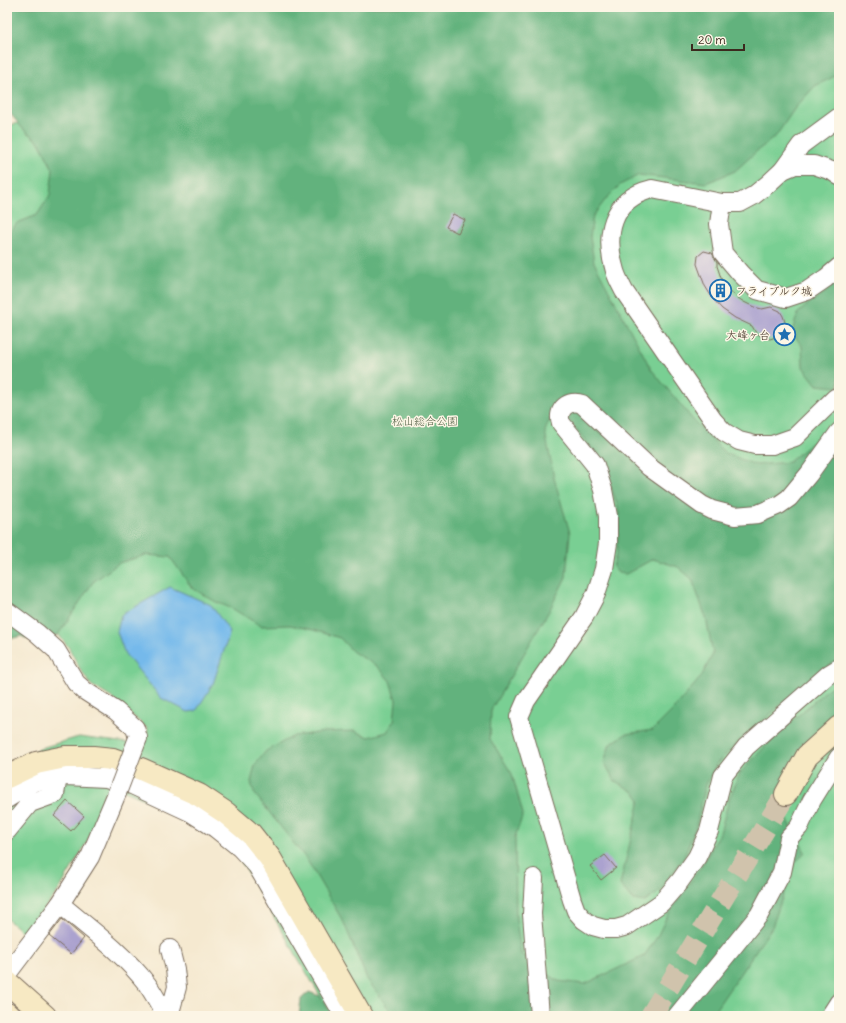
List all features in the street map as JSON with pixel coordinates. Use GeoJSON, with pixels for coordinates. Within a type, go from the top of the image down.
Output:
{"type":"FeatureCollection","features":[{"type":"Feature","properties":{"kind":"street"},"geometry":{"type":"LineString","coordinates":[[839,117],[801,145],[783,170],[768,184],[753,196],[740,203],[722,203],[652,189],[636,194],[624,204],[615,217],[610,233],[615,272],[624,291],[713,420],[724,432],[739,441],[755,445],[772,445],[795,437],[835,398],[839,400]]}},
{"type":"Feature","properties":{"kind":"street"},"geometry":{"type":"LineString","coordinates":[[783,170],[795,165],[814,165],[827,169],[839,176]]}},
{"type":"Feature","properties":{"kind":"street"},"geometry":{"type":"LineString","coordinates":[[722,203],[719,224],[722,253],[757,290],[786,298],[807,290],[826,278],[839,267]]}},
{"type":"Feature","properties":{"kind":"street"},"geometry":{"type":"LineString","coordinates":[[839,432],[809,474],[789,498],[769,510],[746,516],[735,516],[718,512],[702,505],[649,467],[582,404],[570,403],[562,409],[560,416],[561,424],[595,465],[603,490],[608,516],[608,542],[604,569],[596,594],[587,612],[526,701],[519,717],[544,823],[576,911],[584,920],[593,926],[604,930],[616,929],[627,926],[661,903],[680,882],[697,857],[709,831],[723,776],[746,747],[829,674],[839,668]]}},
{"type":"Feature","properties":{"kind":"street"},"geometry":{"type":"LineString","coordinates":[[7,611],[37,633],[56,650],[76,682],[85,691],[116,711],[135,728],[138,738],[90,857],[60,904],[7,974]]}},
{"type":"Feature","properties":{"kind":"street"},"geometry":{"type":"LineString","coordinates":[[786,794],[807,756],[839,726]]}},
{"type":"Feature","properties":{"kind":"street"},"geometry":{"type":"LineString","coordinates":[[7,776],[36,763],[64,757],[113,759],[141,769],[199,795],[226,813],[251,834],[270,858],[361,1016]]}},
{"type":"Feature","properties":{"kind":"street"},"geometry":{"type":"LineString","coordinates":[[677,1016],[759,915],[782,872],[789,838],[799,828],[812,800],[839,757]]}},
{"type":"Feature","properties":{"kind":"street"},"geometry":{"type":"LineString","coordinates":[[7,799],[34,782],[58,777],[73,776],[106,778],[132,785],[190,812],[215,828],[234,843],[257,866],[344,1016]]}},
{"type":"Feature","properties":{"kind":"street"},"geometry":{"type":"LineString","coordinates":[[7,831],[30,803],[55,794],[58,777]]}},
{"type":"Feature","properties":{"kind":"street"},"geometry":{"type":"LineString","coordinates":[[534,878],[532,914],[540,1016]]}},
{"type":"Feature","properties":{"kind":"street"},"geometry":{"type":"LineString","coordinates":[[60,904],[110,945],[125,960],[146,984],[166,1016]]}},
{"type":"Feature","properties":{"kind":"street"},"geometry":{"type":"LineString","coordinates":[[169,1016],[177,987],[175,969],[170,949]]}},
{"type":"Feature","properties":{"kind":"street"},"geometry":{"type":"LineString","coordinates":[[7,982],[45,1016]]}},
{"type":"Feature","properties":{"kind":"street"},"geometry":{"type":"LineString","coordinates":[[830,1016],[839,1002]]}},
{"type":"Feature","properties":{"kind":"green space","name":"松山総合公園"},"geometry":{"type":"Polygon","coordinates":[[[7,7],[839,7],[839,74],[815,86],[795,108],[776,136],[735,171],[706,183],[639,175],[620,185],[606,199],[593,216],[590,237],[594,262],[651,369],[694,421],[725,453],[756,465],[789,462],[839,419],[839,659],[814,676],[745,736],[717,763],[706,785],[696,826],[684,857],[660,891],[645,902],[633,900],[620,885],[640,800],[634,792],[615,781],[604,762],[610,744],[626,734],[653,730],[672,711],[701,677],[713,654],[706,618],[692,579],[678,567],[653,559],[626,574],[618,573],[613,567],[617,551],[620,513],[603,463],[567,417],[550,419],[545,431],[554,478],[570,533],[566,577],[549,611],[491,710],[490,739],[512,774],[523,814],[515,837],[516,919],[521,954],[558,981],[585,984],[644,956],[657,937],[666,918],[701,867],[720,833],[729,799],[740,773],[776,735],[829,688],[839,682],[839,733],[786,789],[783,811],[805,852],[794,864],[772,927],[711,1016],[394,1016],[367,979],[344,923],[307,860],[254,793],[251,782],[255,765],[266,751],[294,736],[324,732],[355,731],[369,737],[387,732],[394,721],[396,700],[390,681],[377,666],[353,652],[340,638],[290,625],[261,626],[233,609],[216,602],[192,588],[170,557],[146,555],[119,563],[93,582],[58,635],[42,641],[34,642],[21,636],[7,640],[7,235],[17,223],[37,215],[50,195],[53,169],[39,142],[24,130],[7,110],[7,7]]]}},
{"type":"Feature","properties":{"kind":"green space","name":"松山総合公園"},"geometry":{"type":"Polygon","coordinates":[[[25,7],[839,7],[839,990],[822,1016],[332,1016],[238,856],[185,816],[113,786],[86,844],[59,890],[24,934],[7,919],[7,764],[44,747],[79,737],[144,745],[148,729],[112,698],[91,685],[80,669],[69,648],[46,619],[7,585],[7,126],[18,123],[39,142],[53,169],[68,173],[25,7]]]}},
{"type":"Feature","properties":{"kind":"green space"},"geometry":{"type":"Polygon","coordinates":[[[839,277],[839,386],[817,385],[803,367],[802,346],[796,338],[793,328],[798,313],[826,292],[839,277]]]}},
{"type":"Feature","properties":{"kind":"green space"},"geometry":{"type":"Polygon","coordinates":[[[309,992],[320,996],[332,1016],[299,1016],[301,999],[309,992]]]}},
{"type":"Feature","properties":{"kind":"water"},"geometry":{"type":"Polygon","coordinates":[[[170,587],[211,605],[230,632],[213,684],[196,711],[188,712],[161,698],[125,654],[117,632],[121,615],[170,587]]]}},
{"type":"Feature","properties":{"kind":"building"},"geometry":{"type":"Polygon","coordinates":[[[453,214],[465,220],[458,233],[446,227],[453,214]]]}},
{"type":"Feature","properties":{"kind":"building","name":"フライブルク城"},"geometry":{"type":"Polygon","coordinates":[[[704,251],[712,253],[717,262],[721,278],[735,296],[754,307],[762,309],[771,307],[780,311],[785,322],[783,331],[779,336],[770,339],[762,337],[756,333],[752,326],[735,318],[722,309],[713,299],[705,286],[697,264],[698,256],[704,251]]]}},
{"type":"Feature","properties":{"kind":"building"},"geometry":{"type":"Polygon","coordinates":[[[67,801],[84,816],[71,831],[54,816],[67,801]]]}},
{"type":"Feature","properties":{"kind":"building"},"geometry":{"type":"Polygon","coordinates":[[[605,855],[616,868],[601,880],[590,866],[605,855]]]}},
{"type":"Feature","properties":{"kind":"building"},"geometry":{"type":"Polygon","coordinates":[[[62,919],[84,938],[71,954],[49,936],[62,919]]]}},
{"type":"Feature","properties":{"kind":"tunnel"},"geometry":{"type":"LineString","coordinates":[[651,1016],[786,794]]}},
{"type":"Feature","properties":{"kind":"place","name":"フライブルク城"},"geometry":{"type":"Point","coordinates":[720,291]}},
{"type":"Feature","properties":{"kind":"place","name":"大峰ヶ台"},"geometry":{"type":"Point","coordinates":[785,335]}}]}
